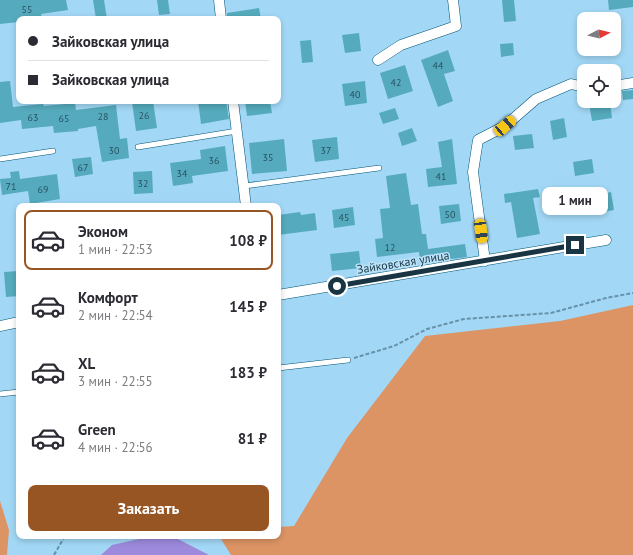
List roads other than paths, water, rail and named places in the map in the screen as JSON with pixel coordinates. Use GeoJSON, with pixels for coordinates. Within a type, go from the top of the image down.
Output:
{"type":"FeatureCollection","features":[{"type":"Feature","properties":{"kind":"street"},"geometry":{"type":"LineString","coordinates":[[219,0],[221,16]]}},
{"type":"Feature","properties":{"kind":"street"},"geometry":{"type":"LineString","coordinates":[[378,60],[401,45],[456,26],[453,0]]}},
{"type":"Feature","properties":{"kind":"street"},"geometry":{"type":"LineString","coordinates":[[621,85],[633,83]]}},
{"type":"Feature","properties":{"kind":"street"},"geometry":{"type":"LineString","coordinates":[[485,261],[472,172],[478,140],[505,126],[536,99],[571,84],[577,85]]}},
{"type":"Feature","properties":{"kind":"street"},"geometry":{"type":"LineString","coordinates":[[233,104],[246,203]]}},
{"type":"Feature","properties":{"kind":"street","name":"Зайковская улица"},"geometry":{"type":"LineString","coordinates":[[281,295],[606,240]]}},
{"type":"Feature","properties":{"kind":"street"},"geometry":{"type":"LineString","coordinates":[[0,326],[16,323]]}},
{"type":"Feature","properties":{"kind":"lane"},"geometry":{"type":"LineString","coordinates":[[138,147],[237,130]]}},
{"type":"Feature","properties":{"kind":"lane"},"geometry":{"type":"LineString","coordinates":[[0,159],[53,151]]}},
{"type":"Feature","properties":{"kind":"lane"},"geometry":{"type":"LineString","coordinates":[[244,186],[379,168]]}},
{"type":"Feature","properties":{"kind":"lane"},"geometry":{"type":"LineString","coordinates":[[281,368],[348,360]]}},
{"type":"Feature","properties":{"kind":"lane"},"geometry":{"type":"LineString","coordinates":[[0,394],[16,392]]}}]}
